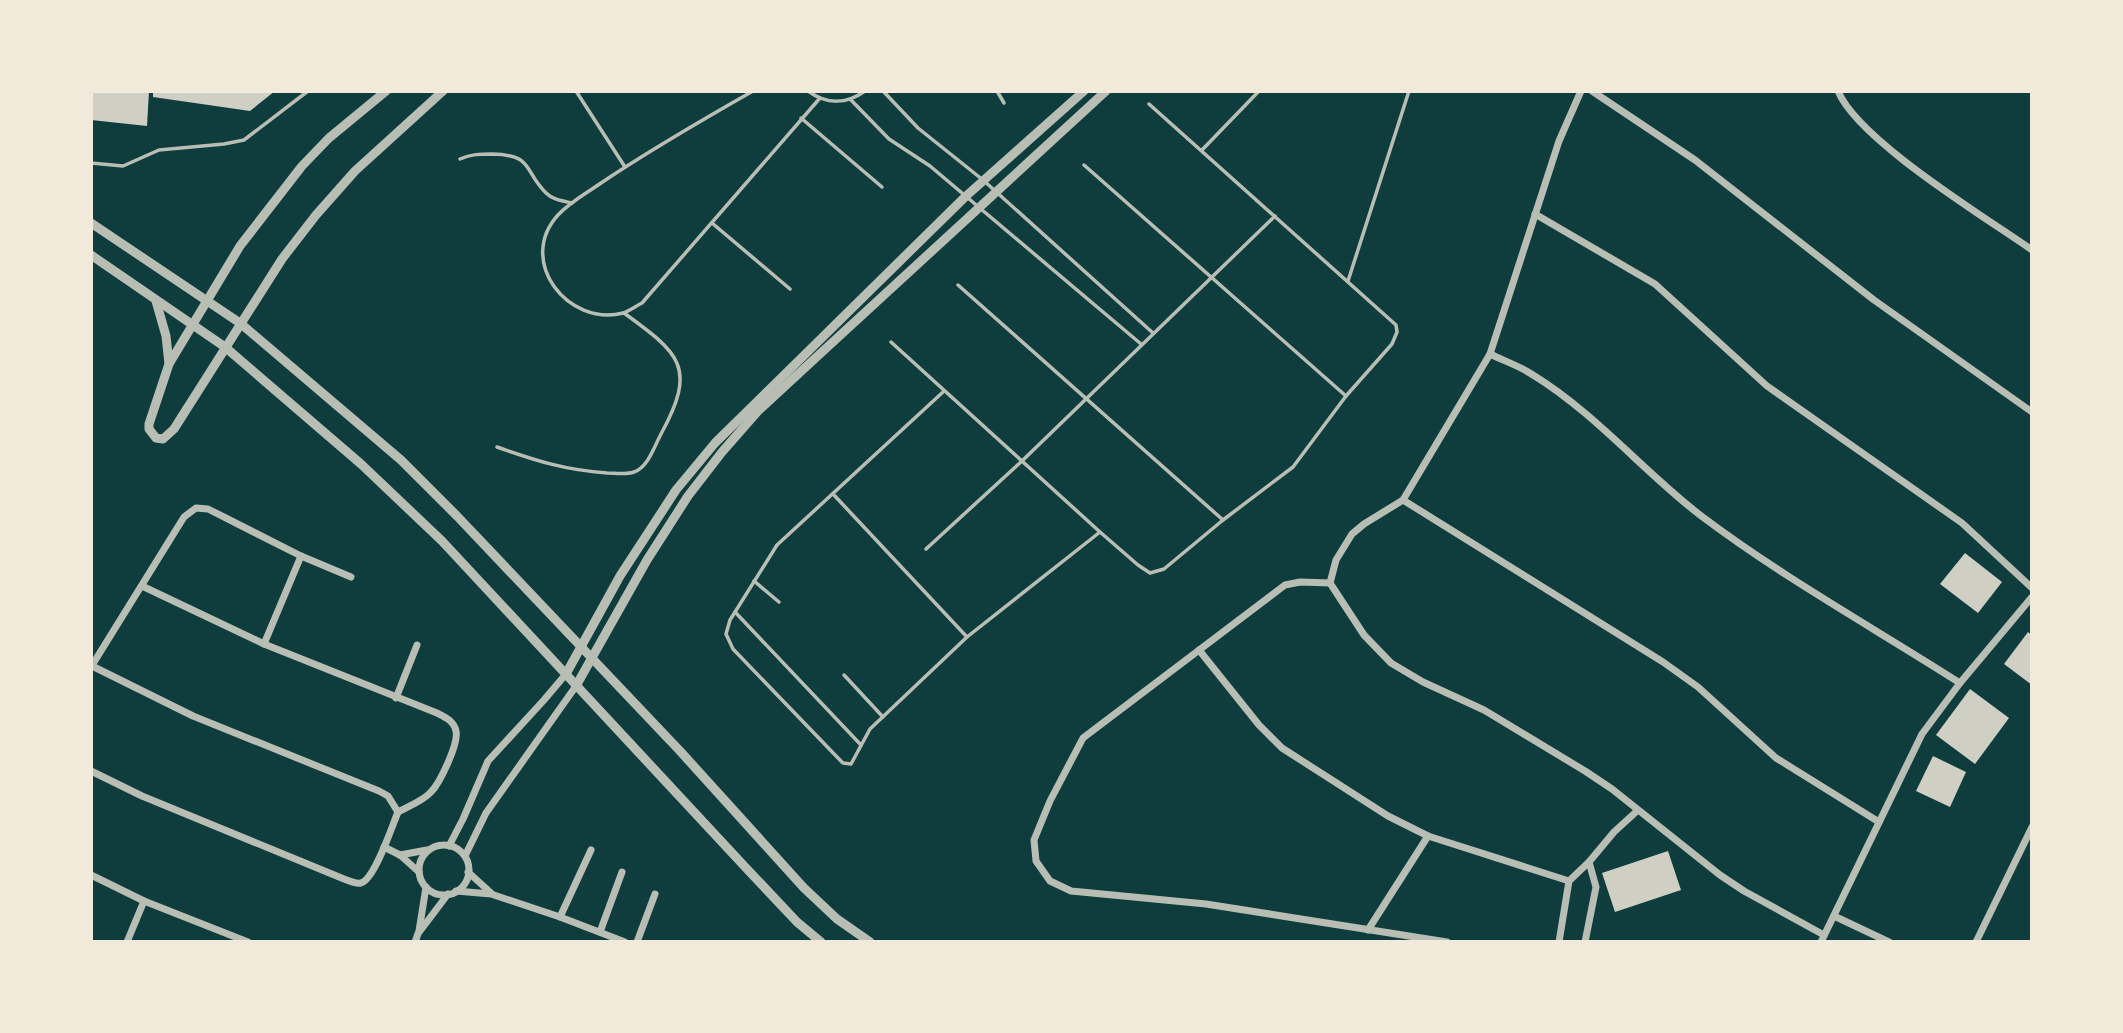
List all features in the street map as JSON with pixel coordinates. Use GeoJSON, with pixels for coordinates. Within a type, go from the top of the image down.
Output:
{"type":"FeatureCollection","features":[{"type":"Feature","properties":{"kind":"street"},"geometry":{"type":"LineString","coordinates":[[386,91],[329,138],[302,166],[240,246],[169,364],[149,424],[149,429],[156,438],[169,436],[282,259],[331,197],[355,171],[443,91]]}},
{"type":"Feature","properties":{"kind":"street"},"geometry":{"type":"LineString","coordinates":[[449,845],[488,761],[566,674],[620,576],[685,477],[751,406],[965,197],[1084,91]]}},
{"type":"Feature","properties":{"kind":"street"},"geometry":{"type":"LineString","coordinates":[[465,856],[486,813],[593,660],[618,609],[647,560],[688,496],[722,452],[758,411],[1106,91]]}},
{"type":"Feature","properties":{"kind":"street"},"geometry":{"type":"LineString","coordinates":[[1581,91],[1559,141],[1490,354],[1403,500],[1352,534],[1336,560],[1330,583],[1364,635],[1391,663],[1423,682],[1493,715],[1597,780],[1720,876],[1823,939],[1922,734],[1960,683],[2032,597]]}},
{"type":"Feature","properties":{"kind":"street"},"geometry":{"type":"LineString","coordinates":[[1592,91],[1706,168],[1865,293],[2032,412]]}},
{"type":"Feature","properties":{"kind":"street"},"geometry":{"type":"LineString","coordinates":[[1838,91],[1842,101],[1864,126],[1893,150],[2032,250]]}},
{"type":"Feature","properties":{"kind":"street"},"geometry":{"type":"LineString","coordinates":[[1535,214],[1655,284],[1768,386],[1962,523],[2032,587]]}},
{"type":"Feature","properties":{"kind":"street"},"geometry":{"type":"LineString","coordinates":[[91,223],[240,323],[401,460],[680,751],[804,888],[837,919],[870,942]]}},
{"type":"Feature","properties":{"kind":"street"},"geometry":{"type":"LineString","coordinates":[[91,255],[225,347],[361,464],[442,541],[797,922],[821,942]]}},
{"type":"Feature","properties":{"kind":"street"},"geometry":{"type":"LineString","coordinates":[[156,300],[166,336],[169,364]]}},
{"type":"Feature","properties":{"kind":"street"},"geometry":{"type":"LineString","coordinates":[[1490,354],[1544,382],[1588,416],[1683,502],[1712,524],[1960,683]]}},
{"type":"Feature","properties":{"kind":"street"},"geometry":{"type":"LineString","coordinates":[[1403,500],[1663,662],[1698,687],[1776,758],[1880,822]]}},
{"type":"Feature","properties":{"kind":"street"},"geometry":{"type":"LineString","coordinates":[[351,577],[301,556],[201,507],[190,510],[91,667],[193,716],[379,791],[388,796],[398,812]]}},
{"type":"Feature","properties":{"kind":"street"},"geometry":{"type":"LineString","coordinates":[[264,644],[301,556]]}},
{"type":"Feature","properties":{"kind":"street"},"geometry":{"type":"LineString","coordinates":[[1330,583],[1293,582],[1285,585],[1092,730],[1077,747],[1034,839],[1037,861],[1042,872],[1059,887],[1071,891],[1206,904],[1447,942]]}},
{"type":"Feature","properties":{"kind":"street"},"geometry":{"type":"LineString","coordinates":[[91,771],[142,796],[352,882],[364,881],[384,847],[398,812],[424,799],[435,788],[457,737],[456,730],[447,718],[264,644],[142,586]]}},
{"type":"Feature","properties":{"kind":"street"},"geometry":{"type":"LineString","coordinates":[[396,698],[417,645]]}},
{"type":"Feature","properties":{"kind":"street"},"geometry":{"type":"LineString","coordinates":[[1199,650],[1259,726],[1282,748],[1388,816],[1428,836],[1569,881]]}},
{"type":"Feature","properties":{"kind":"street"},"geometry":{"type":"LineString","coordinates":[[1559,942],[1569,881],[1637,811]]}},
{"type":"Feature","properties":{"kind":"street"},"geometry":{"type":"LineString","coordinates":[[1976,942],[2032,827]]}},
{"type":"Feature","properties":{"kind":"street"},"geometry":{"type":"LineString","coordinates":[[1368,930],[1428,836]]}},
{"type":"Feature","properties":{"kind":"street"},"geometry":{"type":"LineString","coordinates":[[400,855],[449,845],[465,856],[468,872],[462,886],[452,893],[419,931]]}},
{"type":"Feature","properties":{"kind":"street"},"geometry":{"type":"LineString","coordinates":[[384,847],[400,855],[419,872],[426,887],[432,892],[491,894],[625,942]]}},
{"type":"Feature","properties":{"kind":"street"},"geometry":{"type":"LineString","coordinates":[[419,872],[419,864],[428,850]]}},
{"type":"Feature","properties":{"kind":"street"},"geometry":{"type":"LineString","coordinates":[[561,917],[591,850]]}},
{"type":"Feature","properties":{"kind":"street"},"geometry":{"type":"LineString","coordinates":[[1585,942],[1596,887],[1590,862]]}},
{"type":"Feature","properties":{"kind":"street"},"geometry":{"type":"LineString","coordinates":[[468,872],[491,894]]}},
{"type":"Feature","properties":{"kind":"street"},"geometry":{"type":"LineString","coordinates":[[600,932],[622,872]]}},
{"type":"Feature","properties":{"kind":"street"},"geometry":{"type":"LineString","coordinates":[[91,875],[144,901],[248,942]]}},
{"type":"Feature","properties":{"kind":"street"},"geometry":{"type":"LineString","coordinates":[[415,942],[426,887]]}},
{"type":"Feature","properties":{"kind":"street"},"geometry":{"type":"LineString","coordinates":[[637,942],[655,894]]}},
{"type":"Feature","properties":{"kind":"street"},"geometry":{"type":"LineString","coordinates":[[127,942],[144,901]]}},
{"type":"Feature","properties":{"kind":"street"},"geometry":{"type":"LineString","coordinates":[[1834,916],[1889,942]]}},
{"type":"Feature","properties":{"kind":"lane"},"geometry":{"type":"LineString","coordinates":[[91,163],[123,166],[159,150],[244,140],[308,91]]}},
{"type":"Feature","properties":{"kind":"lane"},"geometry":{"type":"LineString","coordinates":[[576,91],[625,167]]}},
{"type":"Feature","properties":{"kind":"lane"},"geometry":{"type":"LineString","coordinates":[[808,91],[820,98],[837,102],[851,100],[865,91]]}},
{"type":"Feature","properties":{"kind":"lane"},"geometry":{"type":"LineString","coordinates":[[883,91],[918,128],[997,192],[1153,332]]}},
{"type":"Feature","properties":{"kind":"lane"},"geometry":{"type":"LineString","coordinates":[[997,91],[1004,103]]}},
{"type":"Feature","properties":{"kind":"lane"},"geometry":{"type":"LineString","coordinates":[[1201,150],[1259,91]]}},
{"type":"Feature","properties":{"kind":"lane"},"geometry":{"type":"LineString","coordinates":[[1348,281],[1409,91]]}},
{"type":"Feature","properties":{"kind":"lane"},"geometry":{"type":"LineString","coordinates":[[751,92],[625,167],[557,215],[542,248],[542,263],[548,276],[566,299],[583,309],[603,314],[624,313],[642,303],[820,98]]}},
{"type":"Feature","properties":{"kind":"lane"},"geometry":{"type":"LineString","coordinates":[[851,100],[889,139],[930,166],[1141,344]]}},
{"type":"Feature","properties":{"kind":"lane"},"geometry":{"type":"LineString","coordinates":[[891,342],[1144,570],[1157,573],[1164,569],[1293,467],[1346,396],[1392,344],[1397,332],[1395,324],[1149,104]]}},
{"type":"Feature","properties":{"kind":"lane"},"geometry":{"type":"LineString","coordinates":[[801,118],[882,187]]}},
{"type":"Feature","properties":{"kind":"lane"},"geometry":{"type":"LineString","coordinates":[[460,159],[470,154],[512,155],[528,165],[546,193],[554,199],[572,204]]}},
{"type":"Feature","properties":{"kind":"lane"},"geometry":{"type":"LineString","coordinates":[[1084,165],[1346,396]]}},
{"type":"Feature","properties":{"kind":"lane"},"geometry":{"type":"LineString","coordinates":[[926,549],[1275,216]]}},
{"type":"Feature","properties":{"kind":"lane"},"geometry":{"type":"LineString","coordinates":[[712,223],[790,289]]}},
{"type":"Feature","properties":{"kind":"lane"},"geometry":{"type":"LineString","coordinates":[[958,285],[1223,520]]}},
{"type":"Feature","properties":{"kind":"lane"},"geometry":{"type":"LineString","coordinates":[[497,447],[555,467],[594,472],[626,474],[635,472],[644,465],[673,412],[681,383],[680,368],[675,356],[654,335],[624,313]]}},
{"type":"Feature","properties":{"kind":"lane"},"geometry":{"type":"LineString","coordinates":[[944,391],[782,540],[753,581],[726,634],[733,649],[844,763],[851,764],[854,761],[866,734],[967,637],[1100,532]]}},
{"type":"Feature","properties":{"kind":"lane"},"geometry":{"type":"LineString","coordinates":[[833,494],[967,637]]}},
{"type":"Feature","properties":{"kind":"lane"},"geometry":{"type":"LineString","coordinates":[[753,581],[779,602]]}},
{"type":"Feature","properties":{"kind":"lane"},"geometry":{"type":"LineString","coordinates":[[735,612],[861,746]]}},
{"type":"Feature","properties":{"kind":"lane"},"geometry":{"type":"LineString","coordinates":[[844,675],[883,717]]}},
{"type":"Feature","properties":{"kind":"building"},"geometry":{"type":"Polygon","coordinates":[[[91,91],[149,91],[147,126],[91,120],[91,91]]]}},
{"type":"Feature","properties":{"kind":"building"},"geometry":{"type":"Polygon","coordinates":[[[153,91],[275,91],[250,111],[153,97],[153,91]]]}},
{"type":"Feature","properties":{"kind":"building"},"geometry":{"type":"Polygon","coordinates":[[[1965,553],[2002,582],[1978,613],[1940,584],[1965,553]]]}},
{"type":"Feature","properties":{"kind":"building"},"geometry":{"type":"Polygon","coordinates":[[[2028,632],[2032,635],[2032,685],[2004,664],[2028,632]]]}},
{"type":"Feature","properties":{"kind":"building"},"geometry":{"type":"Polygon","coordinates":[[[1970,689],[2009,718],[1975,764],[1936,735],[1970,689]]]}},
{"type":"Feature","properties":{"kind":"building"},"geometry":{"type":"Polygon","coordinates":[[[1933,756],[1966,772],[1950,807],[1916,791],[1933,756]]]}},
{"type":"Feature","properties":{"kind":"building"},"geometry":{"type":"Polygon","coordinates":[[[1668,851],[1681,890],[1615,912],[1602,873],[1668,851]]]}}]}
